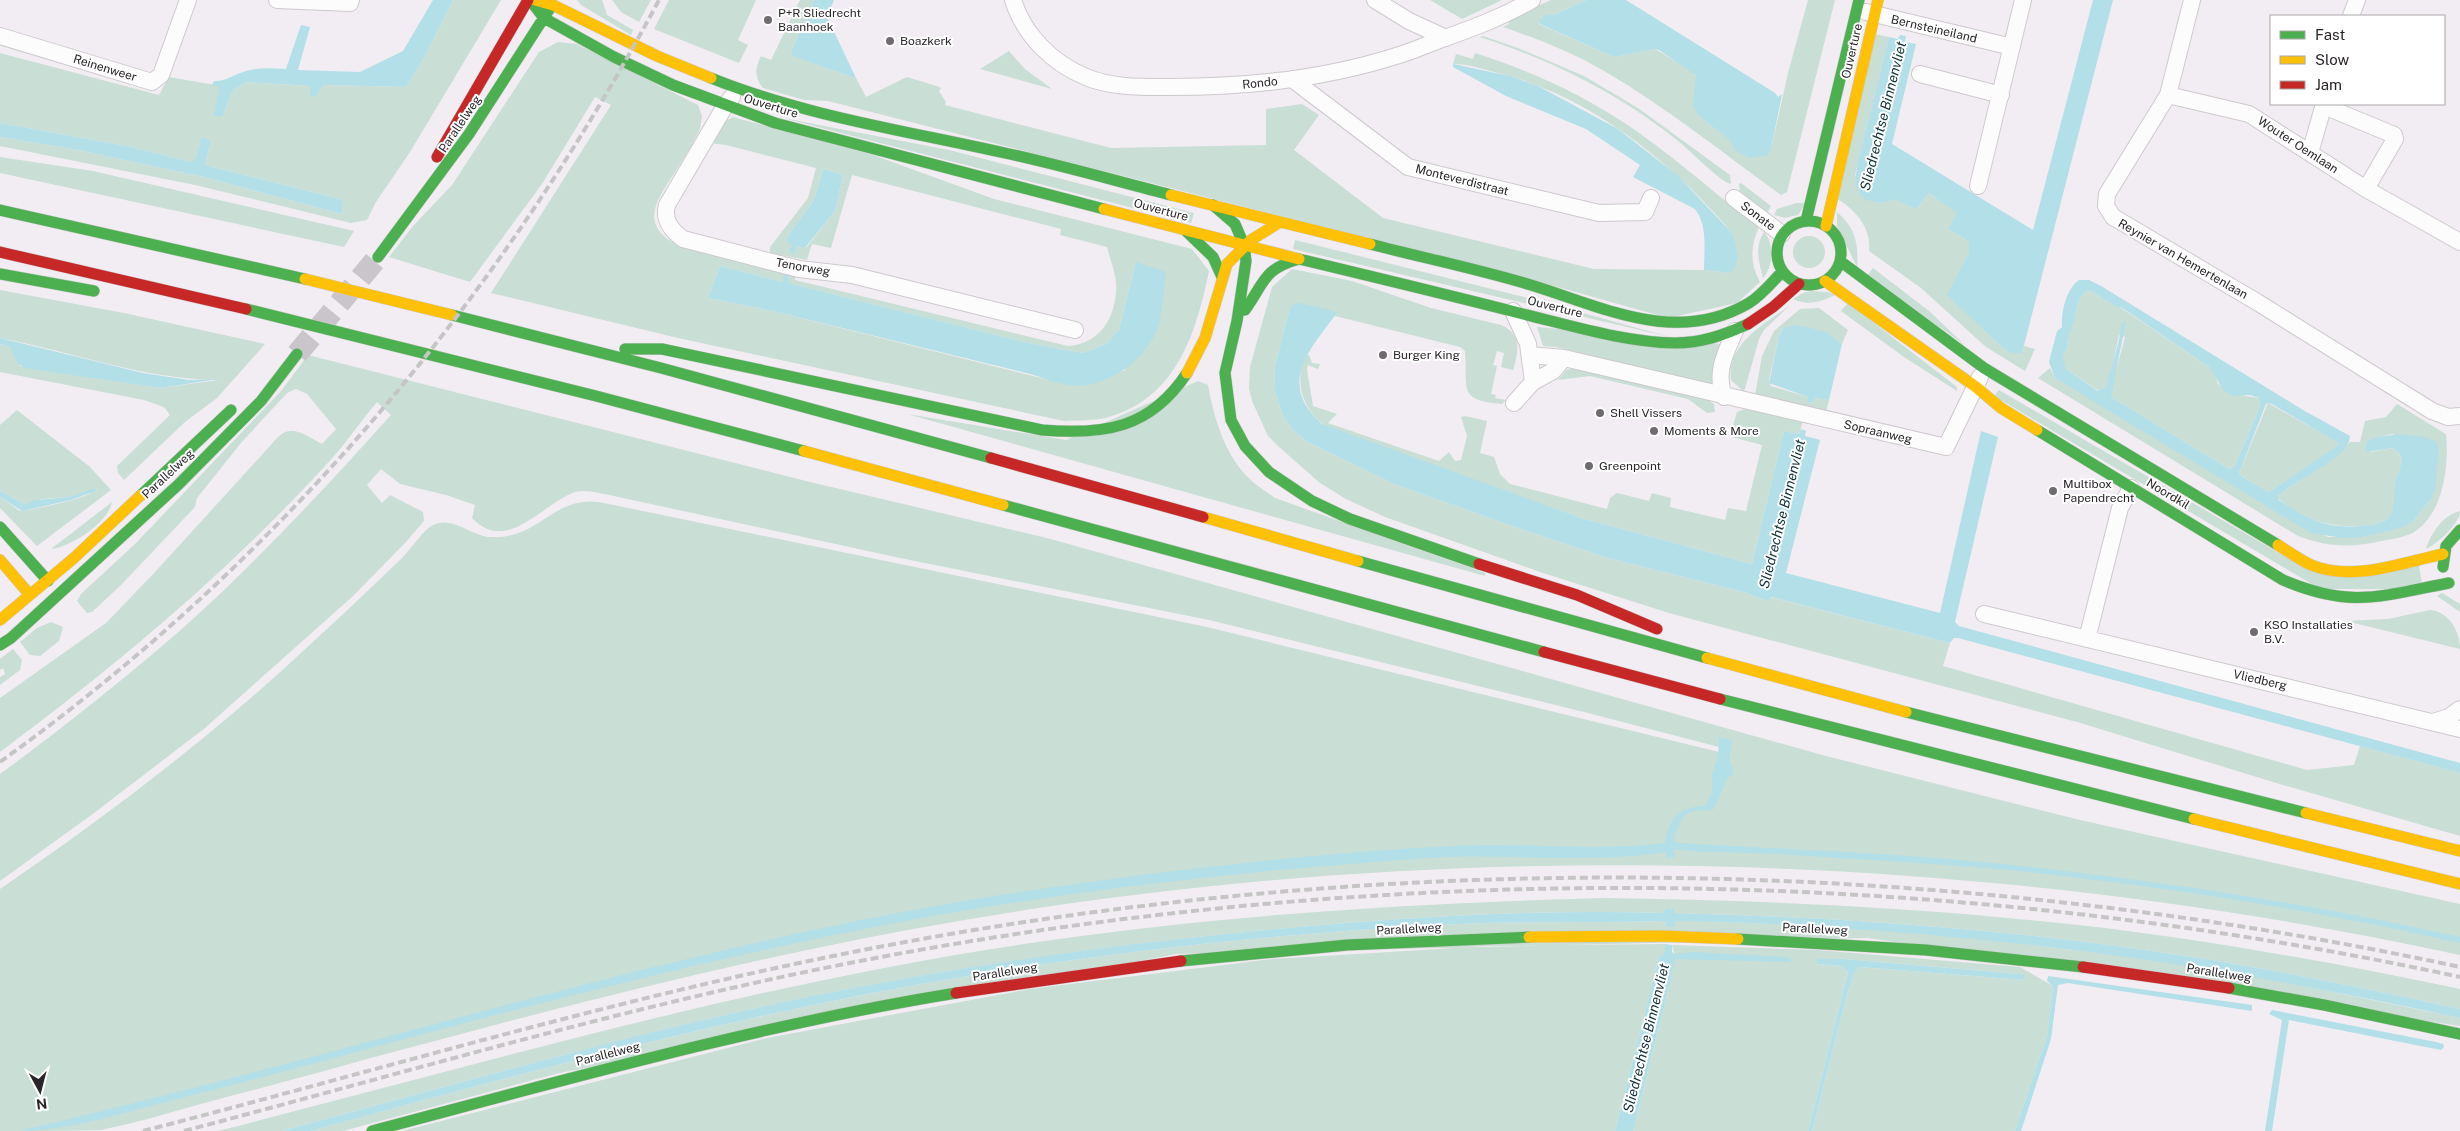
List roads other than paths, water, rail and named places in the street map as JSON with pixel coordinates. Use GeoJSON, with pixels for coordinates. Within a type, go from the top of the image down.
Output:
{"type":"FeatureCollection","features":[{"type":"Feature","properties":{"kind":"main road","name":"Ouverture"},"geometry":{"type":"LineString","coordinates":[[529,0],[544,18],[614,58],[725,106],[775,123],[1186,231],[1643,341],[1684,343],[1711,340],[1735,331],[1769,312],[1799,284]]}},
{"type":"Feature","properties":{"kind":"main road","name":"Parallelweg"},"geometry":{"type":"LineString","coordinates":[[400,208],[435,162],[529,0]]}},
{"type":"Feature","properties":{"kind":"main road","name":"Ouverture"},"geometry":{"type":"LineString","coordinates":[[535,0],[554,2],[656,56],[738,90],[856,122],[1006,153],[1530,285],[1596,309],[1646,322],[1678,324],[1702,322],[1731,312],[1751,302],[1782,272]]}},
{"type":"Feature","properties":{"kind":"main road","name":"Parallelweg"},"geometry":{"type":"LineString","coordinates":[[378,257],[459,150],[554,2]]}},
{"type":"Feature","properties":{"kind":"main road","name":"Ouverture"},"geometry":{"type":"LineString","coordinates":[[1806,221],[1858,5]]}},
{"type":"Feature","properties":{"kind":"main road","name":"Ouverture"},"geometry":{"type":"LineString","coordinates":[[1826,226],[1876,7]]}},
{"type":"Feature","properties":{"kind":"main road"},"geometry":{"type":"LineString","coordinates":[[1213,205],[1235,224],[1244,245],[1246,261],[1237,321],[1225,373],[1228,406],[1231,420],[1245,446],[1269,472],[1312,501],[1350,519],[1512,575],[1577,595],[1760,673]]}},
{"type":"Feature","properties":{"kind":"main road"},"geometry":{"type":"LineString","coordinates":[[0,210],[158,244],[581,348],[839,416],[1760,673],[2460,851]]}},
{"type":"Feature","properties":{"kind":"main road"},"geometry":{"type":"LineString","coordinates":[[1806,221],[1826,226],[1839,241],[1840,261],[1832,276],[1825,281],[1812,285],[1799,284],[1790,279],[1782,272],[1776,253],[1782,234],[1792,225],[1806,221]]}},
{"type":"Feature","properties":{"kind":"main road"},"geometry":{"type":"LineString","coordinates":[[581,348],[662,349],[1042,430],[1084,433],[1113,429],[1143,418],[1169,398],[1182,382],[1201,348],[1227,264],[1256,234],[1280,222]]}},
{"type":"Feature","properties":{"kind":"main road"},"geometry":{"type":"LineString","coordinates":[[1186,231],[1213,258],[1220,269],[1222,277]]}},
{"type":"Feature","properties":{"kind":"main road"},"geometry":{"type":"LineString","coordinates":[[0,252],[175,291],[440,357],[1131,539],[1602,667],[1990,768],[2460,884]]}},
{"type":"Feature","properties":{"kind":"main road"},"geometry":{"type":"LineString","coordinates":[[1237,321],[1255,297],[1259,283],[1272,268],[1299,259]]}},
{"type":"Feature","properties":{"kind":"main road","name":"Noordkil"},"geometry":{"type":"LineString","coordinates":[[1840,261],[1984,368],[2311,565],[2340,572],[2358,572],[2443,554]]}},
{"type":"Feature","properties":{"kind":"main road"},"geometry":{"type":"LineString","coordinates":[[0,274],[103,293]]}},
{"type":"Feature","properties":{"kind":"main road","name":"Noordkil"},"geometry":{"type":"LineString","coordinates":[[1825,281],[1976,386],[2001,408],[2283,580],[2308,591],[2340,599],[2366,599],[2450,583]]}},
{"type":"Feature","properties":{"kind":"main road"},"geometry":{"type":"LineString","coordinates":[[353,348],[440,357]]}},
{"type":"Feature","properties":{"kind":"main road","name":"Parallelweg"},"geometry":{"type":"LineString","coordinates":[[0,645],[11,638],[48,605],[144,514],[179,484],[261,401],[292,352],[274,364]]}},
{"type":"Feature","properties":{"kind":"main road","name":"Parallelweg"},"geometry":{"type":"LineString","coordinates":[[0,620],[48,581],[237,404]]}},
{"type":"Feature","properties":{"kind":"main road"},"geometry":{"type":"LineString","coordinates":[[0,528],[48,581],[48,605],[30,595],[0,560]]}},
{"type":"Feature","properties":{"kind":"main road"},"geometry":{"type":"LineString","coordinates":[[2460,530],[2450,538],[2443,554],[2443,569],[2450,583],[2460,593]]}},
{"type":"Feature","properties":{"kind":"main road","name":"Parallelweg"},"geometry":{"type":"LineString","coordinates":[[372,1131],[678,1051],[851,1013],[1032,980],[1164,963],[1407,942],[1602,937],[1744,939],[1869,946],[2134,974],[2306,1002],[2460,1034]]}},
{"type":"Feature","properties":{"kind":"street","name":"Reinenweer"},"geometry":{"type":"LineString","coordinates":[[0,36],[152,82],[161,75],[188,0]]}},
{"type":"Feature","properties":{"kind":"street"},"geometry":{"type":"LineString","coordinates":[[277,0],[350,3],[352,0]]}},
{"type":"Feature","properties":{"kind":"street","name":"Rondo"},"geometry":{"type":"LineString","coordinates":[[1012,0],[1035,41],[1062,66],[1087,78],[1109,84],[1137,87],[1222,86],[1292,79],[1396,56],[1474,28],[1532,0]]}},
{"type":"Feature","properties":{"kind":"street"},"geometry":{"type":"LineString","coordinates":[[1374,0],[1409,21],[1446,38]]}},
{"type":"Feature","properties":{"kind":"street"},"geometry":{"type":"LineString","coordinates":[[1978,186],[2024,0]]}},
{"type":"Feature","properties":{"kind":"street","name":"Reynier van Hemertenlaan"},"geometry":{"type":"LineString","coordinates":[[2192,0],[2168,95],[2108,194],[2106,206],[2113,217],[2257,302],[2432,411],[2448,417],[2460,416]]}},
{"type":"Feature","properties":{"kind":"street"},"geometry":{"type":"LineString","coordinates":[[2351,15],[2357,0]]}},
{"type":"Feature","properties":{"kind":"street","name":"Bernsteineiland"},"geometry":{"type":"LineString","coordinates":[[1858,5],[1876,7],[2012,47]]}},
{"type":"Feature","properties":{"kind":"street"},"geometry":{"type":"LineString","coordinates":[[1920,74],[2001,95]]}},
{"type":"Feature","properties":{"kind":"street","name":"Monteverdistraat"},"geometry":{"type":"LineString","coordinates":[[1292,79],[1408,166],[1599,213],[1645,212],[1651,198]]}},
{"type":"Feature","properties":{"kind":"street","name":"Tenorweg"},"geometry":{"type":"LineString","coordinates":[[738,90],[725,106],[667,204],[665,214],[673,232],[683,239],[799,269],[852,275],[1075,330]]}},
{"type":"Feature","properties":{"kind":"street","name":"Wouter Oemlaan"},"geometry":{"type":"LineString","coordinates":[[2168,95],[2249,114],[2366,189],[2460,242]]}},
{"type":"Feature","properties":{"kind":"street"},"geometry":{"type":"LineString","coordinates":[[2310,153],[2324,105],[2394,135],[2395,139],[2366,189]]}},
{"type":"Feature","properties":{"kind":"street","name":"Sonate"},"geometry":{"type":"LineString","coordinates":[[1734,198],[1782,234]]}},
{"type":"Feature","properties":{"kind":"street"},"geometry":{"type":"LineString","coordinates":[[1513,311],[1524,332],[1534,382]]}},
{"type":"Feature","properties":{"kind":"street"},"geometry":{"type":"LineString","coordinates":[[1724,397],[1720,381],[1721,365],[1735,331]]}},
{"type":"Feature","properties":{"kind":"street","name":"Sopraanweg"},"geometry":{"type":"LineString","coordinates":[[1530,355],[1564,358],[1724,397],[1946,447],[1984,368]]}},
{"type":"Feature","properties":{"kind":"street"},"geometry":{"type":"LineString","coordinates":[[1514,403],[1534,382],[1552,371],[1564,358]]}},
{"type":"Feature","properties":{"kind":"street"},"geometry":{"type":"LineString","coordinates":[[2087,640],[2120,508],[2132,488]]}},
{"type":"Feature","properties":{"kind":"street","name":"Vliedberg"},"geometry":{"type":"LineString","coordinates":[[1984,614],[2460,729]]}},
{"type":"Feature","properties":{"kind":"street"},"geometry":{"type":"LineString","coordinates":[[2433,722],[2449,717],[2460,709]]}},
{"type":"Feature","properties":{"kind":"water"},"geometry":{"type":"Polygon","coordinates":[[[433,0],[453,0],[419,67],[406,87],[323,85],[317,96],[310,97],[310,86],[246,82],[232,91],[223,116],[213,116],[220,87],[212,85],[214,81],[254,69],[286,69],[301,25],[310,27],[298,70],[360,72],[403,51],[433,0]]]}},
{"type":"Feature","properties":{"kind":"water"},"geometry":{"type":"Polygon","coordinates":[[[814,0],[834,0],[827,17],[856,78],[792,56],[793,47],[814,0]]]}},
{"type":"Feature","properties":{"kind":"water"},"geometry":{"type":"Polygon","coordinates":[[[1587,0],[1626,0],[1775,93],[1778,97],[1782,94],[1771,149],[1767,155],[1749,158],[1735,150],[1730,140],[1699,116],[1693,106],[1696,75],[1659,50],[1655,49],[1614,57],[1540,24],[1539,21],[1545,15],[1554,15],[1587,0]]]}},
{"type":"Feature","properties":{"kind":"water","name":"Sliedrechtse Binnenvliet"},"geometry":{"type":"Polygon","coordinates":[[[2093,0],[2113,0],[2022,353],[2011,353],[2003,348],[1947,295],[1969,252],[1969,243],[1948,229],[1957,213],[1929,193],[1917,208],[1913,208],[1895,199],[1882,203],[1866,200],[1857,188],[1858,162],[1889,37],[1898,39],[1900,35],[1906,36],[1905,42],[1916,44],[1892,144],[2033,230],[2093,0]]]}},
{"type":"Feature","properties":{"kind":"water"},"geometry":{"type":"Polygon","coordinates":[[[1453,64],[1510,76],[1538,86],[1618,129],[1677,175],[1733,234],[1738,257],[1734,270],[1728,273],[1704,270],[1704,231],[1695,209],[1633,177],[1640,165],[1586,129],[1506,96],[1453,67],[1453,64]]]}},
{"type":"Feature","properties":{"kind":"water"},"geometry":{"type":"Polygon","coordinates":[[[0,123],[131,147],[191,162],[195,160],[202,137],[211,141],[205,165],[340,199],[343,204],[342,214],[204,177],[78,150],[0,137],[0,123]]]}},
{"type":"Feature","properties":{"kind":"water"},"geometry":{"type":"Polygon","coordinates":[[[823,169],[843,175],[835,211],[805,248],[797,246],[794,254],[789,252],[792,245],[788,243],[787,237],[814,200],[823,169]]]}},
{"type":"Feature","properties":{"kind":"water"},"geometry":{"type":"Polygon","coordinates":[[[1136,262],[1166,272],[1156,332],[1149,344],[1130,365],[1105,380],[1091,384],[1059,383],[1030,374],[777,312],[708,298],[720,266],[782,282],[784,274],[789,275],[788,283],[1028,343],[1083,353],[1106,344],[1119,330],[1136,262]]]}},
{"type":"Feature","properties":{"kind":"water"},"geometry":{"type":"Polygon","coordinates":[[[2079,280],[2089,280],[2101,286],[2303,410],[2350,436],[2348,444],[2341,453],[2320,469],[2285,490],[2278,496],[2279,500],[2308,517],[2337,526],[2368,525],[2385,521],[2394,506],[2394,486],[2401,465],[2400,456],[2393,448],[2367,452],[2365,448],[2368,440],[2393,435],[2419,436],[2436,441],[2439,449],[2435,489],[2431,499],[2413,521],[2404,527],[2363,537],[2343,538],[2311,533],[2055,378],[2049,362],[2057,331],[2062,327],[2065,302],[2074,284],[2079,280]],[[2087,291],[2079,300],[2067,349],[2062,355],[2066,369],[2098,391],[2106,387],[2122,323],[2126,321],[2111,397],[2229,469],[2235,466],[2260,406],[2259,398],[2250,395],[2234,396],[2224,391],[2209,367],[2121,307],[2116,307],[2093,292],[2087,291]],[[2270,403],[2266,404],[2239,473],[2244,478],[2269,492],[2340,444],[2270,403]]]}},
{"type":"Feature","properties":{"kind":"water","name":"Sliedrechtse Binnenvliet"},"geometry":{"type":"Polygon","coordinates":[[[1299,303],[1337,313],[1308,353],[1299,381],[1301,395],[1308,409],[1322,424],[1581,518],[1752,564],[1784,431],[1799,434],[1801,429],[1806,431],[1805,436],[1820,440],[1786,573],[1940,613],[1981,431],[1998,437],[1955,622],[1959,626],[2460,763],[2460,773],[1958,638],[1954,638],[1950,643],[1771,597],[1768,601],[1747,593],[1608,558],[1394,484],[1308,442],[1294,431],[1283,416],[1274,389],[1275,366],[1289,311],[1292,305],[1299,303]]]}},
{"type":"Feature","properties":{"kind":"water"},"geometry":{"type":"Polygon","coordinates":[[[1797,325],[1826,332],[1842,344],[1829,400],[1815,398],[1812,403],[1808,402],[1808,397],[1769,383],[1779,336],[1783,328],[1797,325]]]}},
{"type":"Feature","properties":{"kind":"water"},"geometry":{"type":"Polygon","coordinates":[[[0,338],[143,373],[189,380],[218,379],[161,388],[25,368],[17,363],[10,347],[0,344],[0,338]]]}},
{"type":"Feature","properties":{"kind":"water"},"geometry":{"type":"Polygon","coordinates":[[[95,488],[96,491],[71,500],[22,511],[0,497],[0,491],[24,504],[37,500],[69,497],[95,488]]]}},
{"type":"Feature","properties":{"kind":"water"},"geometry":{"type":"Polygon","coordinates":[[[1719,737],[1732,740],[1729,759],[1734,773],[1727,779],[1714,809],[1689,812],[1682,819],[1674,841],[1680,843],[1971,861],[2125,878],[2349,914],[2460,937],[2460,943],[2292,909],[2179,891],[2065,876],[1951,865],[1674,849],[1675,857],[1666,858],[1666,852],[1607,857],[1459,857],[1363,863],[1228,875],[1094,891],[895,923],[755,952],[615,985],[89,1122],[71,1126],[18,1131],[144,1101],[646,969],[772,939],[899,913],[1080,883],[1187,869],[1348,853],[1481,845],[1612,847],[1665,843],[1669,827],[1676,816],[1688,809],[1705,806],[1712,792],[1712,774],[1718,757],[1719,737]]]}},
{"type":"Feature","properties":{"kind":"water"},"geometry":{"type":"Polygon","coordinates":[[[1665,909],[1674,909],[1674,913],[1789,917],[1903,924],[2017,934],[2131,948],[2255,968],[2419,1000],[2460,1009],[2460,1018],[2300,985],[2220,971],[2059,948],[1978,939],[1897,932],[1711,922],[1676,921],[1674,927],[1666,926],[1665,921],[1458,924],[1297,935],[1190,945],[1084,958],[939,981],[848,998],[668,1038],[310,1131],[281,1131],[524,1065],[670,1028],[815,996],[961,969],[1108,948],[1306,926],[1460,916],[1562,912],[1665,913],[1665,909]]]}},
{"type":"Feature","properties":{"kind":"water","name":"Sliedrechtse Binnenvliet"},"geometry":{"type":"Polygon","coordinates":[[[1665,944],[1672,945],[1672,952],[1675,954],[1692,952],[1791,958],[1790,962],[1676,959],[1633,1131],[1615,1131],[1659,957],[1665,952],[1665,944]]]}},
{"type":"Feature","properties":{"kind":"water"},"geometry":{"type":"Polygon","coordinates":[[[1817,959],[1844,959],[2019,974],[2024,975],[2025,980],[1859,967],[1853,976],[1847,995],[1812,1131],[1808,1131],[1848,972],[1841,966],[1817,964],[1817,959]]]}},
{"type":"Feature","properties":{"kind":"water"},"geometry":{"type":"Polygon","coordinates":[[[2048,976],[2252,1005],[2252,1011],[2068,983],[2058,985],[2051,1039],[2021,1131],[2015,1131],[2047,1036],[2053,986],[2047,981],[2048,976]]]}},
{"type":"Feature","properties":{"kind":"water"},"geometry":{"type":"Polygon","coordinates":[[[2272,1010],[2436,1042],[2443,1044],[2444,1047],[2441,1050],[2289,1020],[2272,1131],[2265,1131],[2282,1020],[2269,1014],[2272,1010]]]}},
{"type":"Feature","properties":{"kind":"tunnel"},"geometry":{"type":"LineString","coordinates":[[297,354],[378,257]]}},
{"type":"Feature","properties":{"kind":"railway"},"geometry":{"type":"LineString","coordinates":[[0,762],[102,684],[198,601],[289,512],[374,419],[453,321],[527,219],[596,111],[659,0]]}},
{"type":"Feature","properties":{"kind":"railway"},"geometry":{"type":"LineString","coordinates":[[143,1131],[586,1013],[764,971],[853,952],[1053,918],[1253,894],[1455,881],[1657,878],[1859,885],[2061,902],[2261,930],[2460,967]]}},
{"type":"Feature","properties":{"kind":"railway"},"geometry":{"type":"LineString","coordinates":[[184,1131],[618,1015],[793,975],[881,957],[1077,925],[1275,903],[1473,891],[1672,888],[1870,896],[2068,913],[2265,940],[2460,977]]}},
{"type":"Feature","properties":{"kind":"place","name":"P+R Sliedrecht Baanhoek"},"geometry":{"type":"Point","coordinates":[768,20]}},
{"type":"Feature","properties":{"kind":"place","name":"Boazkerk"},"geometry":{"type":"Point","coordinates":[890,41]}},
{"type":"Feature","properties":{"kind":"place","name":"Burger King"},"geometry":{"type":"Point","coordinates":[1383,355]}},
{"type":"Feature","properties":{"kind":"place","name":"Shell Vissers"},"geometry":{"type":"Point","coordinates":[1600,413]}},
{"type":"Feature","properties":{"kind":"place","name":"Moments & More"},"geometry":{"type":"Point","coordinates":[1654,431]}},
{"type":"Feature","properties":{"kind":"place","name":"Greenpoint"},"geometry":{"type":"Point","coordinates":[1589,466]}},
{"type":"Feature","properties":{"kind":"place","name":"Multibox Papendrecht"},"geometry":{"type":"Point","coordinates":[2053,491]}},
{"type":"Feature","properties":{"kind":"place","name":"KSO Installaties B.V."},"geometry":{"type":"Point","coordinates":[2254,632]}}]}
